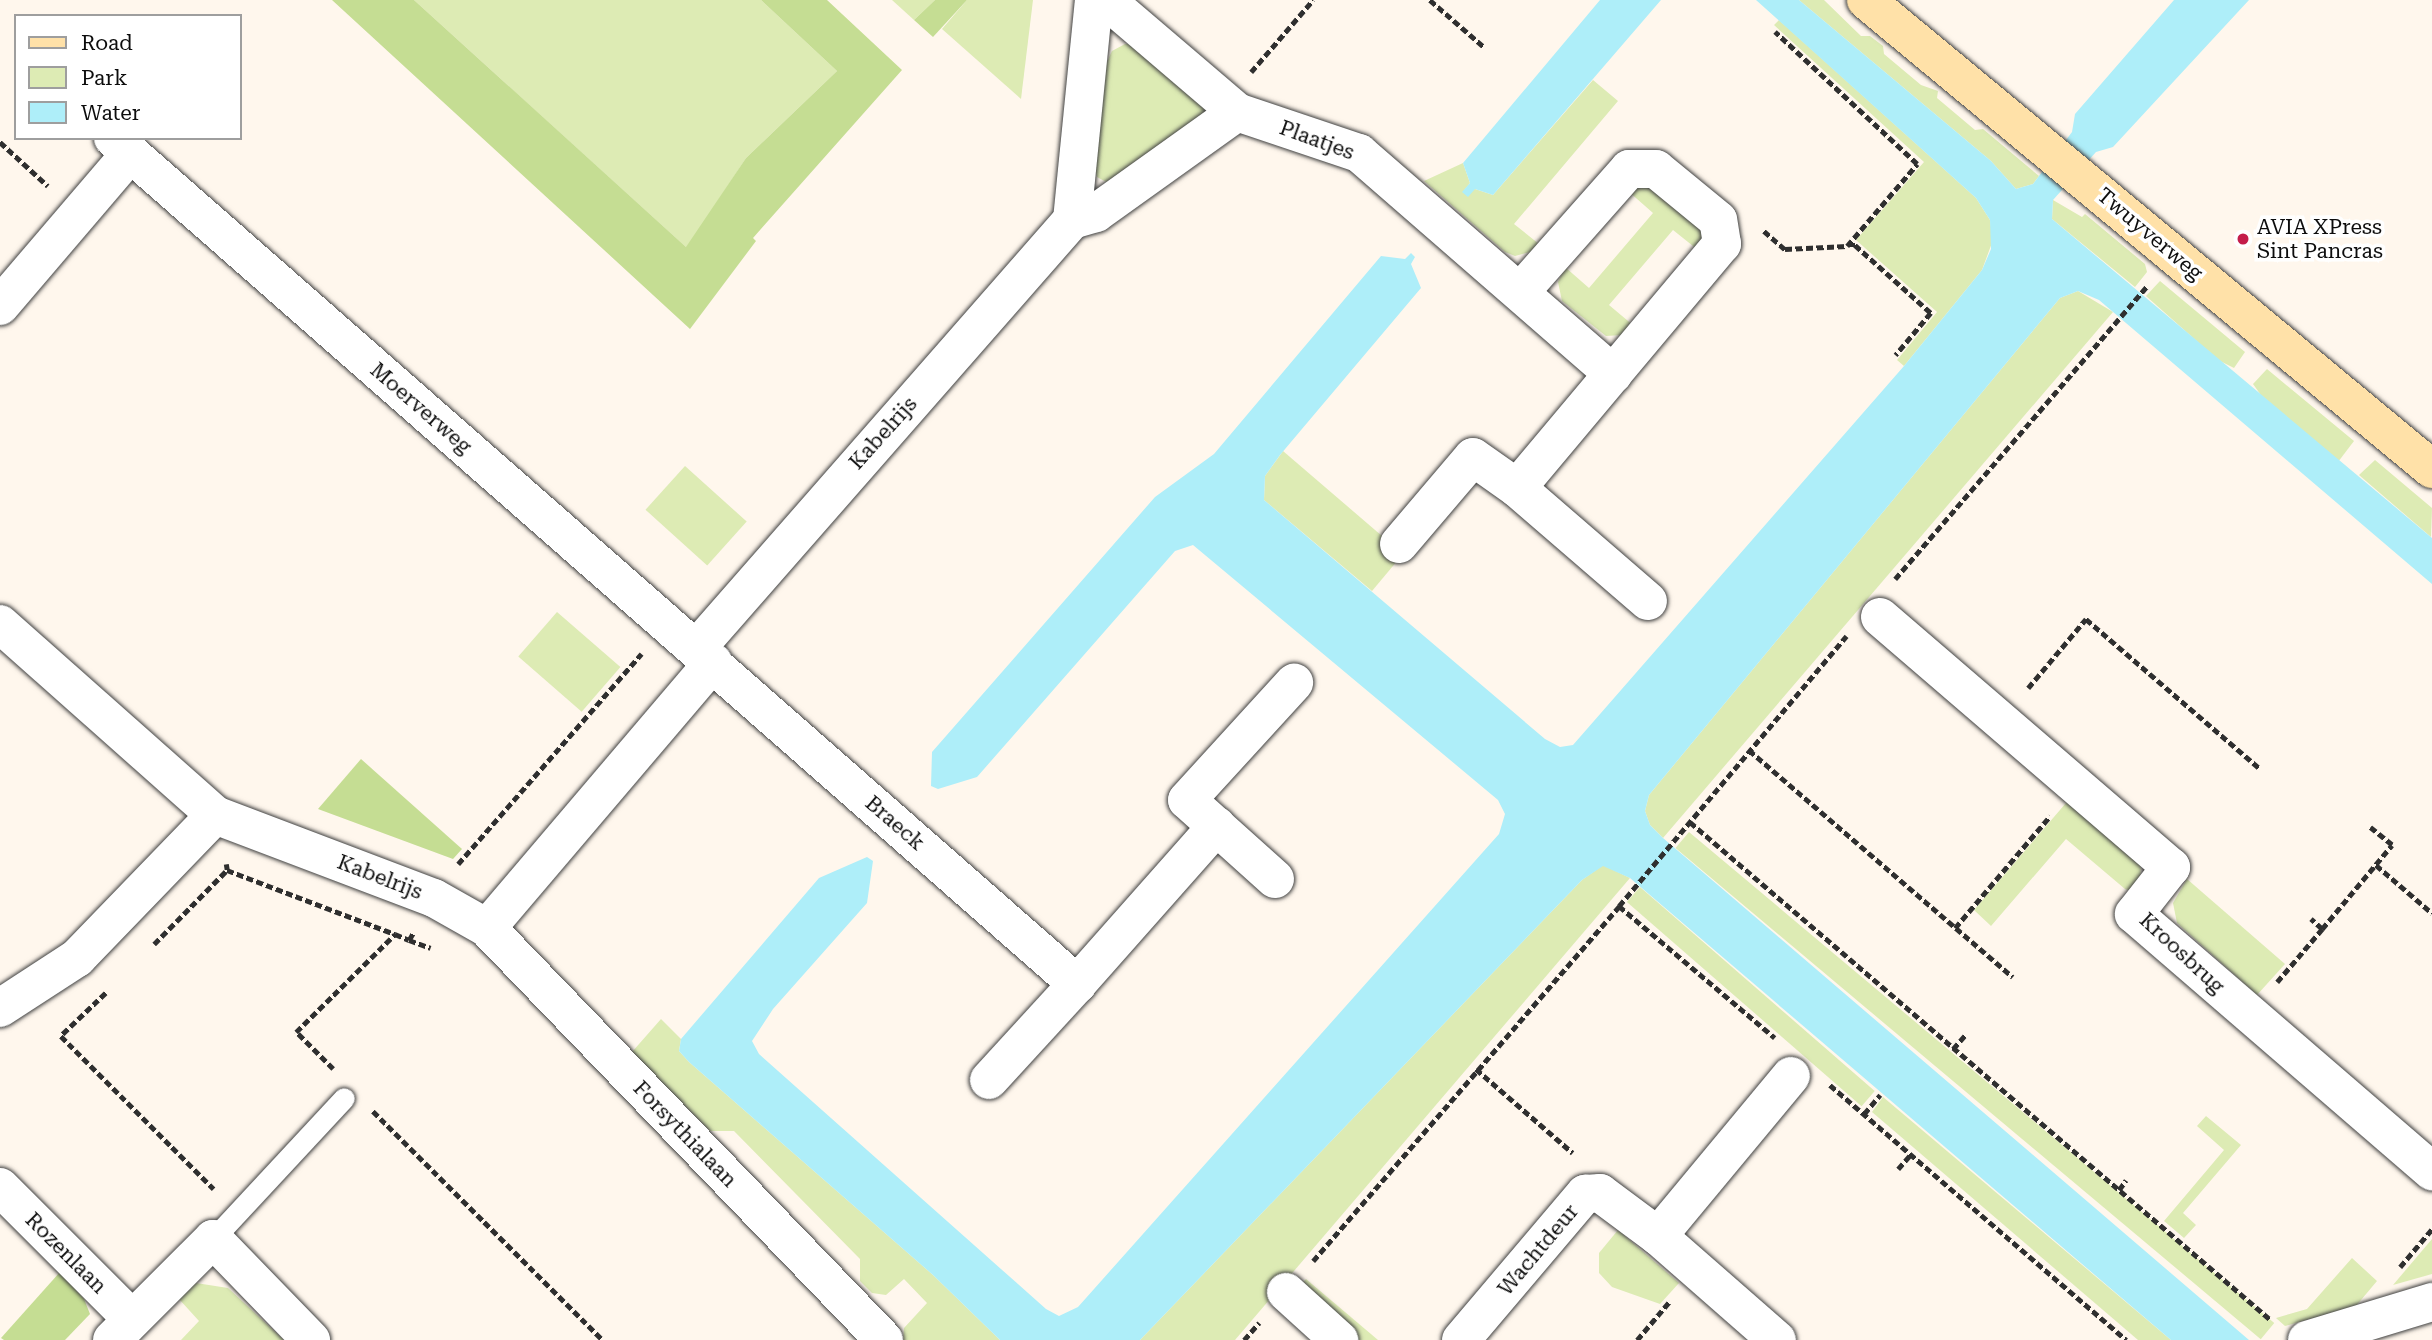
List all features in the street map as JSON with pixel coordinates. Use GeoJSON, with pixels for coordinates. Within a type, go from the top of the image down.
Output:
{"type":"FeatureCollection","features":[{"type":"Feature","properties":{"kind":"street"},"geometry":{"type":"LineString","coordinates":[[1072,220],[1094,0]]}},
{"type":"Feature","properties":{"kind":"street","name":"Plaatjes"},"geometry":{"type":"LineString","coordinates":[[1106,0],[1231,107],[1359,153],[1613,374]]}},
{"type":"Feature","properties":{"kind":"street","name":"Twuyverweg"},"geometry":{"type":"LineString","coordinates":[[1866,0],[2432,469]]}},
{"type":"Feature","properties":{"kind":"street","name":"Kabelrijs"},"geometry":{"type":"LineString","coordinates":[[215,814],[433,898],[487,928],[705,655],[1072,220],[1096,214],[1231,107]]}},
{"type":"Feature","properties":{"kind":"street","name":"Moerverweg"},"geometry":{"type":"LineString","coordinates":[[0,306],[79,214],[122,146],[705,655]]}},
{"type":"Feature","properties":{"kind":"street"},"geometry":{"type":"LineString","coordinates":[[1517,488],[1721,244],[1718,220],[1656,169],[1629,169],[1520,292]]}},
{"type":"Feature","properties":{"kind":"street"},"geometry":{"type":"LineString","coordinates":[[1399,544],[1473,457],[1517,488],[1648,601]]}},
{"type":"Feature","properties":{"kind":"street","name":"Kroosbrug"},"geometry":{"type":"LineString","coordinates":[[1880,617],[2171,867],[2134,914],[2432,1171]]}},
{"type":"Feature","properties":{"kind":"street"},"geometry":{"type":"LineString","coordinates":[[0,624],[215,814],[77,958],[0,1008]]}},
{"type":"Feature","properties":{"kind":"street","name":"Braeck"},"geometry":{"type":"LineString","coordinates":[[705,655],[1077,985]]}},
{"type":"Feature","properties":{"kind":"street"},"geometry":{"type":"LineString","coordinates":[[1275,879],[1187,800],[1294,682]]}},
{"type":"Feature","properties":{"kind":"street"},"geometry":{"type":"LineString","coordinates":[[989,1080],[1217,826]]}},
{"type":"Feature","properties":{"kind":"street","name":"Forsythialaan"},"geometry":{"type":"LineString","coordinates":[[487,928],[884,1340]]}},
{"type":"Feature","properties":{"kind":"street"},"geometry":{"type":"LineString","coordinates":[[1658,1236],[1799,1066]]}},
{"type":"Feature","properties":{"kind":"street","name":"Rozenlaan"},"geometry":{"type":"LineString","coordinates":[[0,1187],[122,1330],[226,1227]]}},
{"type":"Feature","properties":{"kind":"street","name":"Wachtdeur"},"geometry":{"type":"LineString","coordinates":[[1461,1340],[1585,1194],[1592,1192],[1600,1193],[1658,1236],[1777,1340]]}},
{"type":"Feature","properties":{"kind":"street"},"geometry":{"type":"LineString","coordinates":[[226,1227],[310,1340]]}},
{"type":"Feature","properties":{"kind":"street"},"geometry":{"type":"LineString","coordinates":[[1286,1292],[1339,1340]]}},
{"type":"Feature","properties":{"kind":"street"},"geometry":{"type":"LineString","coordinates":[[2306,1340],[2432,1302]]}},
{"type":"Feature","properties":{"kind":"lane"},"geometry":{"type":"LineString","coordinates":[[226,1227],[344,1089]]}},
{"type":"Feature","properties":{"kind":"path"},"geometry":{"type":"LineString","coordinates":[[1231,107],[1313,0]]}},
{"type":"Feature","properties":{"kind":"path"},"geometry":{"type":"LineString","coordinates":[[1430,0],[1484,47]]}},
{"type":"Feature","properties":{"kind":"path"},"geometry":{"type":"LineString","coordinates":[[1775,33],[1917,163],[1847,246]]}},
{"type":"Feature","properties":{"kind":"path"},"geometry":{"type":"LineString","coordinates":[[0,142],[79,214]]}},
{"type":"Feature","properties":{"kind":"path"},"geometry":{"type":"LineString","coordinates":[[1719,230],[1758,227],[1785,249],[1855,245],[1931,313],[1896,355]]}},
{"type":"Feature","properties":{"kind":"path"},"geometry":{"type":"LineString","coordinates":[[2107,331],[2148,284]]}},
{"type":"Feature","properties":{"kind":"path"},"geometry":{"type":"LineString","coordinates":[[2000,720],[2086,620],[2259,768]]}},
{"type":"Feature","properties":{"kind":"path"},"geometry":{"type":"LineString","coordinates":[[227,870],[409,940],[433,898],[456,866],[667,623]]}},
{"type":"Feature","properties":{"kind":"path"},"geometry":{"type":"LineString","coordinates":[[1749,750],[2013,977]]}},
{"type":"Feature","properties":{"kind":"path"},"geometry":{"type":"LineString","coordinates":[[1955,928],[2076,786]]}},
{"type":"Feature","properties":{"kind":"path"},"geometry":{"type":"LineString","coordinates":[[215,814],[227,870]]}},
{"type":"Feature","properties":{"kind":"path"},"geometry":{"type":"LineString","coordinates":[[1244,1340],[1688,825],[2273,1322]]}},
{"type":"Feature","properties":{"kind":"path"},"geometry":{"type":"LineString","coordinates":[[2250,1015],[2392,845],[2370,827]]}},
{"type":"Feature","properties":{"kind":"path"},"geometry":{"type":"LineString","coordinates":[[2376,864],[2432,913]]}},
{"type":"Feature","properties":{"kind":"path"},"geometry":{"type":"LineString","coordinates":[[149,949],[227,870]]}},
{"type":"Feature","properties":{"kind":"path"},"geometry":{"type":"LineString","coordinates":[[1620,903],[1799,1066],[1864,1114],[2126,1340]]}},
{"type":"Feature","properties":{"kind":"path"},"geometry":{"type":"LineString","coordinates":[[2311,919],[2322,929]]}},
{"type":"Feature","properties":{"kind":"path"},"geometry":{"type":"LineString","coordinates":[[344,1089],[296,1032],[395,934]]}},
{"type":"Feature","properties":{"kind":"path"},"geometry":{"type":"LineString","coordinates":[[110,989],[61,1036],[226,1227]]}},
{"type":"Feature","properties":{"kind":"path"},"geometry":{"type":"LineString","coordinates":[[1953,1049],[1965,1035]]}},
{"type":"Feature","properties":{"kind":"path"},"geometry":{"type":"LineString","coordinates":[[1476,1069],[1588,1166],[1592,1192]]}},
{"type":"Feature","properties":{"kind":"path"},"geometry":{"type":"LineString","coordinates":[[1864,1114],[1880,1096]]}},
{"type":"Feature","properties":{"kind":"path"},"geometry":{"type":"LineString","coordinates":[[369,1107],[603,1340]]}},
{"type":"Feature","properties":{"kind":"path"},"geometry":{"type":"LineString","coordinates":[[1898,1169],[1910,1155]]}},
{"type":"Feature","properties":{"kind":"path"},"geometry":{"type":"LineString","coordinates":[[2119,1190],[2126,1180]]}},
{"type":"Feature","properties":{"kind":"path"},"geometry":{"type":"LineString","coordinates":[[1637,1340],[1697,1269]]}},
{"type":"Feature","properties":{"kind":"green space"},"geometry":{"type":"Polygon","coordinates":[[[332,0],[414,0],[686,247],[746,158],[837,71],[761,0],[827,0],[902,70],[753,238],[756,241],[690,329],[332,0]]]}},
{"type":"Feature","properties":{"kind":"green space"},"geometry":{"type":"Polygon","coordinates":[[[414,0],[761,0],[837,71],[746,158],[687,248],[414,0]]]}},
{"type":"Feature","properties":{"kind":"green space"},"geometry":{"type":"Polygon","coordinates":[[[892,0],[935,0],[914,20],[892,0]]]}},
{"type":"Feature","properties":{"kind":"green space"},"geometry":{"type":"Polygon","coordinates":[[[935,0],[967,0],[933,37],[914,20],[935,0]]]}},
{"type":"Feature","properties":{"kind":"green space"},"geometry":{"type":"Polygon","coordinates":[[[967,0],[1033,0],[1021,99],[942,29],[967,0]]]}},
{"type":"Feature","properties":{"kind":"green space"},"geometry":{"type":"Polygon","coordinates":[[[1799,0],[1824,0],[1861,36],[1870,36],[1883,46],[1884,54],[1921,85],[1938,91],[1937,98],[1975,130],[1983,129],[2039,176],[2033,184],[2016,189],[1991,161],[1799,0]]]}},
{"type":"Feature","properties":{"kind":"green space"},"geometry":{"type":"Polygon","coordinates":[[[1779,20],[1976,198],[1990,220],[1993,240],[1982,270],[1904,366],[1897,360],[1937,312],[1856,240],[1924,162],[1774,25],[1779,20]]]}},
{"type":"Feature","properties":{"kind":"green space"},"geometry":{"type":"Polygon","coordinates":[[[1125,44],[1136,44],[1210,108],[1110,184],[1097,177],[1095,170],[1104,68],[1112,51],[1125,44]]]}},
{"type":"Feature","properties":{"kind":"green space"},"geometry":{"type":"Polygon","coordinates":[[[1593,80],[1618,101],[1514,224],[1539,244],[1530,252],[1515,256],[1505,252],[1424,181],[1463,163],[1470,183],[1463,192],[1475,189],[1493,195],[1593,80]]]}},
{"type":"Feature","properties":{"kind":"green space"},"geometry":{"type":"Polygon","coordinates":[[[1636,186],[1648,186],[1698,224],[1704,234],[1698,250],[1673,230],[1609,305],[1634,326],[1622,335],[1606,336],[1562,301],[1558,282],[1565,267],[1589,288],[1653,213],[1628,191],[1636,186]]]}},
{"type":"Feature","properties":{"kind":"green space"},"geometry":{"type":"Polygon","coordinates":[[[2053,200],[2082,217],[2085,214],[2145,264],[2147,272],[2135,287],[2052,219],[2053,200]]]}},
{"type":"Feature","properties":{"kind":"green space"},"geometry":{"type":"Polygon","coordinates":[[[2160,281],[2245,352],[2234,368],[2218,360],[2146,296],[2160,281]]]}},
{"type":"Feature","properties":{"kind":"green space"},"geometry":{"type":"Polygon","coordinates":[[[2078,291],[2113,312],[1663,838],[1650,825],[1645,811],[1649,795],[2060,298],[2078,291]]]}},
{"type":"Feature","properties":{"kind":"green space"},"geometry":{"type":"Polygon","coordinates":[[[2267,369],[2354,441],[2338,462],[2263,398],[2253,384],[2267,369]]]}},
{"type":"Feature","properties":{"kind":"green space"},"geometry":{"type":"Polygon","coordinates":[[[1283,451],[1403,554],[1372,591],[1264,500],[1265,476],[1283,451]]]}},
{"type":"Feature","properties":{"kind":"green space"},"geometry":{"type":"Polygon","coordinates":[[[2375,460],[2432,508],[2431,537],[2359,475],[2375,460]]]}},
{"type":"Feature","properties":{"kind":"green space"},"geometry":{"type":"Polygon","coordinates":[[[685,466],[747,522],[707,565],[646,510],[685,466]]]}},
{"type":"Feature","properties":{"kind":"green space"},"geometry":{"type":"Polygon","coordinates":[[[557,612],[620,667],[582,712],[518,657],[557,612]]]}},
{"type":"Feature","properties":{"kind":"green space"},"geometry":{"type":"Polygon","coordinates":[[[361,759],[462,849],[453,859],[318,809],[361,759]]]}},
{"type":"Feature","properties":{"kind":"green space"},"geometry":{"type":"Polygon","coordinates":[[[2072,796],[2141,862],[2140,882],[2131,891],[2125,889],[2066,839],[1991,926],[1974,910],[2072,796]]]}},
{"type":"Feature","properties":{"kind":"green space"},"geometry":{"type":"Polygon","coordinates":[[[1689,832],[2274,1323],[2261,1339],[1676,848],[1689,832]]]}},
{"type":"Feature","properties":{"kind":"green space"},"geometry":{"type":"Polygon","coordinates":[[[1603,865],[1630,878],[1235,1340],[1140,1340],[1582,880],[1603,865]]]}},
{"type":"Feature","properties":{"kind":"green space"},"geometry":{"type":"Polygon","coordinates":[[[2187,879],[2285,964],[2257,995],[2177,923],[2173,903],[2187,879]]]}},
{"type":"Feature","properties":{"kind":"green space"},"geometry":{"type":"Polygon","coordinates":[[[1640,887],[1875,1091],[1862,1106],[1627,902],[1640,887]]]}},
{"type":"Feature","properties":{"kind":"green space"},"geometry":{"type":"Polygon","coordinates":[[[661,1019],[681,1039],[679,1051],[689,1062],[933,1275],[1000,1340],[903,1340],[904,1328],[927,1303],[904,1279],[886,1295],[872,1293],[860,1281],[860,1259],[734,1131],[710,1131],[632,1052],[661,1019]]]}},
{"type":"Feature","properties":{"kind":"green space"},"geometry":{"type":"Polygon","coordinates":[[[1883,1097],[2171,1340],[2138,1340],[1872,1112],[1883,1097]]]}},
{"type":"Feature","properties":{"kind":"green space"},"geometry":{"type":"Polygon","coordinates":[[[2206,1116],[2241,1145],[2183,1213],[2196,1225],[2184,1238],[2164,1221],[2224,1150],[2197,1126],[2206,1116]]]}},
{"type":"Feature","properties":{"kind":"green space"},"geometry":{"type":"Polygon","coordinates":[[[1618,1230],[1679,1283],[1660,1304],[1612,1287],[1599,1273],[1599,1253],[1618,1230]]]}},
{"type":"Feature","properties":{"kind":"green space"},"geometry":{"type":"Polygon","coordinates":[[[2432,1239],[2432,1274],[2393,1285],[2432,1239]]]}},
{"type":"Feature","properties":{"kind":"green space"},"geometry":{"type":"Polygon","coordinates":[[[2352,1258],[2377,1281],[2356,1306],[2285,1326],[2276,1318],[2307,1309],[2352,1258]]]}},
{"type":"Feature","properties":{"kind":"green space"},"geometry":{"type":"Polygon","coordinates":[[[60,1272],[84,1299],[90,1314],[65,1340],[1,1338],[60,1272]]]}},
{"type":"Feature","properties":{"kind":"green space"},"geometry":{"type":"Polygon","coordinates":[[[1306,1279],[1378,1340],[1354,1340],[1296,1290],[1306,1279]]]}},
{"type":"Feature","properties":{"kind":"green space"},"geometry":{"type":"Polygon","coordinates":[[[196,1283],[228,1288],[284,1340],[181,1340],[199,1321],[179,1299],[196,1283]]]}},
{"type":"Feature","properties":{"kind":"water"},"geometry":{"type":"Polygon","coordinates":[[[1600,0],[1661,0],[1493,195],[1475,189],[1468,197],[1462,192],[1470,183],[1463,163],[1600,0]]]}},
{"type":"Feature","properties":{"kind":"water"},"geometry":{"type":"Polygon","coordinates":[[[1756,0],[1799,0],[1991,161],[2016,189],[2033,184],[2072,132],[2075,114],[2174,0],[2249,0],[2113,147],[2096,152],[2053,200],[2052,219],[2432,538],[2432,584],[2099,300],[2078,291],[2060,298],[1649,795],[1645,811],[1650,825],[1663,838],[2249,1340],[2171,1340],[1630,878],[1603,866],[1582,880],[1140,1340],[1000,1340],[933,1275],[689,1062],[679,1051],[681,1039],[819,878],[867,857],[873,861],[867,903],[773,1009],[752,1041],[759,1054],[1046,1309],[1059,1316],[1078,1307],[1499,834],[1505,814],[1498,800],[1193,545],[1175,551],[977,777],[938,789],[931,786],[932,752],[1155,497],[1214,454],[1381,256],[1405,259],[1411,253],[1415,257],[1411,264],[1421,288],[1280,455],[1265,476],[1264,500],[1545,739],[1560,747],[1573,745],[1904,366],[1982,270],[1991,249],[1990,220],[1976,198],[1756,0]]]}},
{"type":"Feature","properties":{"kind":"place","name":"AVIA XPress Sint Pancras"},"geometry":{"type":"Point","coordinates":[2243,239]}}]}
